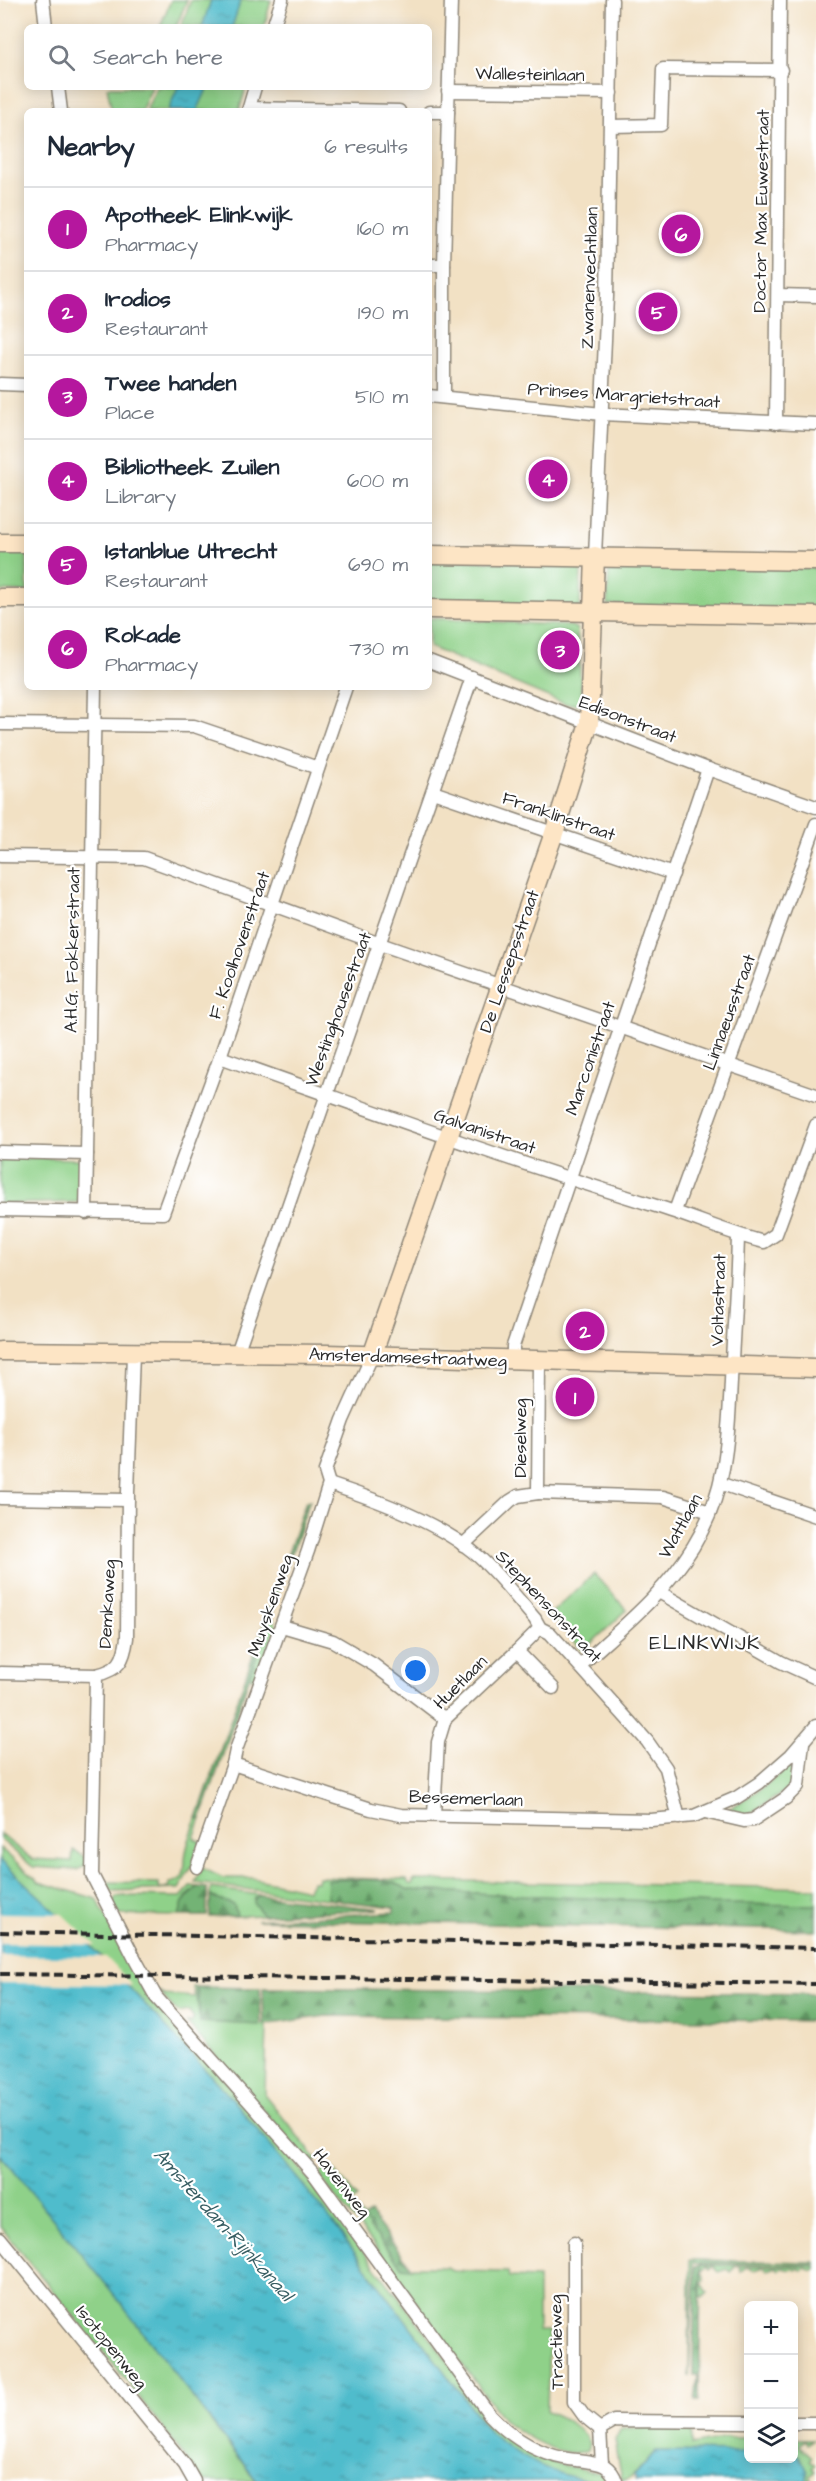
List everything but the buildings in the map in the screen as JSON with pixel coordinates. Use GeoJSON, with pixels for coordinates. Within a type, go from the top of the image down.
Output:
{"type":"FeatureCollection","features":[{"type":"Feature","properties":{"kind":"street"},"geometry":{"type":"LineString","coordinates":[[43,0],[46,24]]}},
{"type":"Feature","properties":{"kind":"street"},"geometry":{"type":"LineString","coordinates":[[274,24],[282,0]]}},
{"type":"Feature","properties":{"kind":"street"},"geometry":{"type":"LineString","coordinates":[[444,397],[444,265],[451,0]]}},
{"type":"Feature","properties":{"kind":"street","name":"Zwanenvechtlaan"},"geometry":{"type":"LineString","coordinates":[[595,556],[611,126],[612,0]]}},
{"type":"Feature","properties":{"kind":"street","name":"Doctor Max Euwestraat"},"geometry":{"type":"LineString","coordinates":[[776,423],[780,0]]}},
{"type":"Feature","properties":{"kind":"street"},"geometry":{"type":"LineString","coordinates":[[611,126],[661,125],[663,69],[781,70]]}},
{"type":"Feature","properties":{"kind":"street"},"geometry":{"type":"LineString","coordinates":[[58,90],[61,108]]}},
{"type":"Feature","properties":{"kind":"street"},"geometry":{"type":"LineString","coordinates":[[249,108],[254,90]]}},
{"type":"Feature","properties":{"kind":"street","name":"Wallesteinlaan"},"geometry":{"type":"LineString","coordinates":[[448,91],[611,93]]}},
{"type":"Feature","properties":{"kind":"street"},"geometry":{"type":"LineString","coordinates":[[432,112],[448,112]]}},
{"type":"Feature","properties":{"kind":"street"},"geometry":{"type":"LineString","coordinates":[[432,265],[444,265]]}},
{"type":"Feature","properties":{"kind":"street"},"geometry":{"type":"LineString","coordinates":[[778,295],[816,296]]}},
{"type":"Feature","properties":{"kind":"street"},"geometry":{"type":"LineString","coordinates":[[0,384],[24,385]]}},
{"type":"Feature","properties":{"kind":"street","name":"Prinses Margrietstraat"},"geometry":{"type":"LineString","coordinates":[[432,396],[602,414],[816,424]]}},
{"type":"Feature","properties":{"kind":"street"},"geometry":{"type":"LineString","coordinates":[[0,543],[24,543]]}},
{"type":"Feature","properties":{"kind":"street"},"geometry":{"type":"LineString","coordinates":[[432,555],[816,561]]}},
{"type":"Feature","properties":{"kind":"street","name":"De Lessepsstraat"},"geometry":{"type":"LineString","coordinates":[[372,1356],[554,833],[589,723],[595,556]]}},
{"type":"Feature","properties":{"kind":"street"},"geometry":{"type":"LineString","coordinates":[[0,598],[24,598]]}},
{"type":"Feature","properties":{"kind":"street"},"geometry":{"type":"LineString","coordinates":[[432,609],[816,616]]}},
{"type":"Feature","properties":{"kind":"street","name":"Edisonstraat"},"geometry":{"type":"LineString","coordinates":[[432,662],[708,770],[816,807]]}},
{"type":"Feature","properties":{"kind":"street","name":"Westinghousestraat"},"geometry":{"type":"LineString","coordinates":[[237,1353],[472,677]]}},
{"type":"Feature","properties":{"kind":"street","name":"A.H.G. Fokkerstraat"},"geometry":{"type":"LineString","coordinates":[[87,1213],[94,690]]}},
{"type":"Feature","properties":{"kind":"street","name":"F. Koolhovenstraat"},"geometry":{"type":"LineString","coordinates":[[87,1213],[163,1213],[220,1057],[345,690]]}},
{"type":"Feature","properties":{"kind":"street"},"geometry":{"type":"LineString","coordinates":[[0,724],[194,726],[318,768]]}},
{"type":"Feature","properties":{"kind":"street","name":"Marconistraat"},"geometry":{"type":"LineString","coordinates":[[513,1360],[513,1346],[568,1179],[708,770]]}},
{"type":"Feature","properties":{"kind":"street","name":"Franklinstraat"},"geometry":{"type":"LineString","coordinates":[[433,792],[673,874]]}},
{"type":"Feature","properties":{"kind":"street","name":"Linnaeusstraat"},"geometry":{"type":"LineString","coordinates":[[675,1211],[816,824]]}},
{"type":"Feature","properties":{"kind":"street"},"geometry":{"type":"LineString","coordinates":[[0,856],[144,858],[380,944],[816,1095]]}},
{"type":"Feature","properties":{"kind":"street","name":"Galvanistraat"},"geometry":{"type":"LineString","coordinates":[[220,1057],[568,1179],[675,1211],[738,1236],[764,1242],[776,1234],[816,1125]]}},
{"type":"Feature","properties":{"kind":"street"},"geometry":{"type":"LineString","coordinates":[[0,1152],[87,1154]]}},
{"type":"Feature","properties":{"kind":"street"},"geometry":{"type":"LineString","coordinates":[[0,1210],[87,1213]]}},
{"type":"Feature","properties":{"kind":"street","name":"Voltastraat"},"geometry":{"type":"LineString","coordinates":[[732,1365],[738,1236]]}},
{"type":"Feature","properties":{"kind":"street","name":"Amsterdamsestraatweg"},"geometry":{"type":"LineString","coordinates":[[0,1351],[133,1354],[237,1353],[816,1368]]}},
{"type":"Feature","properties":{"kind":"street","name":"Demkaweg"},"geometry":{"type":"LineString","coordinates":[[96,1675],[111,1672],[124,1656],[127,1638],[128,1500],[133,1354]]}},
{"type":"Feature","properties":{"kind":"street","name":"Muyskenweg"},"geometry":{"type":"LineString","coordinates":[[196,1867],[282,1626],[329,1484],[325,1471],[343,1420],[372,1356]]}},
{"type":"Feature","properties":{"kind":"street","name":"Dieselweg"},"geometry":{"type":"LineString","coordinates":[[463,1545],[510,1501],[518,1496],[538,1493],[539,1361]]}},
{"type":"Feature","properties":{"kind":"street","name":"Wattlaan"},"geometry":{"type":"LineString","coordinates":[[580,1666],[659,1592],[692,1548],[722,1484],[729,1437],[732,1365]]}},
{"type":"Feature","properties":{"kind":"street","name":"Stephensonstraat"},"geometry":{"type":"LineString","coordinates":[[329,1484],[381,1501],[463,1545],[497,1575],[540,1628],[550,1633],[647,1741],[666,1768],[679,1818]]}},
{"type":"Feature","properties":{"kind":"street"},"geometry":{"type":"LineString","coordinates":[[722,1484],[816,1516]]}},
{"type":"Feature","properties":{"kind":"street"},"geometry":{"type":"LineString","coordinates":[[538,1493],[663,1497],[710,1512]]}},
{"type":"Feature","properties":{"kind":"street"},"geometry":{"type":"LineString","coordinates":[[0,1498],[128,1500]]}},
{"type":"Feature","properties":{"kind":"street"},"geometry":{"type":"LineString","coordinates":[[659,1592],[780,1662],[816,1678]]}},
{"type":"Feature","properties":{"kind":"street"},"geometry":{"type":"LineString","coordinates":[[282,1626],[333,1641],[374,1665],[445,1719]]}},
{"type":"Feature","properties":{"kind":"street","name":"Huetlaan"},"geometry":{"type":"LineString","coordinates":[[434,1815],[438,1742],[445,1719],[540,1628]]}},
{"type":"Feature","properties":{"kind":"street"},"geometry":{"type":"LineString","coordinates":[[517,1651],[552,1688]]}},
{"type":"Feature","properties":{"kind":"street"},"geometry":{"type":"LineString","coordinates":[[0,1673],[96,1675]]}},
{"type":"Feature","properties":{"kind":"street","name":"Havenweg"},"geometry":{"type":"LineString","coordinates":[[96,1675],[92,1875],[156,1997],[314,2174],[490,2415],[503,2428],[527,2444],[561,2458],[602,2464]]}},
{"type":"Feature","properties":{"kind":"street","name":"Bessemerlaan"},"geometry":{"type":"LineString","coordinates":[[233,1764],[371,1809],[401,1815],[651,1820],[679,1818],[705,1812],[735,1798],[759,1783],[803,1743],[816,1726]]}},
{"type":"Feature","properties":{"kind":"street","name":"Bessemerlaan"},"geometry":{"type":"LineString","coordinates":[[705,1812],[744,1821],[761,1815],[798,1786],[803,1743]]}},
{"type":"Feature","properties":{"kind":"street","name":"Isotopenweg"},"geometry":{"type":"LineString","coordinates":[[0,2238],[171,2448],[194,2481]]}},
{"type":"Feature","properties":{"kind":"street","name":"Tractieweg"},"geometry":{"type":"LineString","coordinates":[[574,2243],[574,2402],[584,2416],[600,2429]]}},
{"type":"Feature","properties":{"kind":"street"},"geometry":{"type":"LineString","coordinates":[[616,2481],[613,2473],[602,2464],[600,2429],[614,2421],[744,2422]]}},
{"type":"Feature","properties":{"kind":"street"},"geometry":{"type":"LineString","coordinates":[[798,2422],[816,2423]]}},
{"type":"Feature","properties":{"kind":"green space"},"geometry":{"type":"Polygon","coordinates":[[[171,0],[187,0],[177,24],[161,24],[171,0]]]}},
{"type":"Feature","properties":{"kind":"green space"},"geometry":{"type":"Polygon","coordinates":[[[191,0],[271,0],[265,24],[182,24],[191,0]]]}},
{"type":"Feature","properties":{"kind":"green space"},"geometry":{"type":"Polygon","coordinates":[[[108,90],[151,90],[142,108],[111,108],[108,90]]]}},
{"type":"Feature","properties":{"kind":"green space"},"geometry":{"type":"Polygon","coordinates":[[[156,90],[245,90],[240,108],[147,108],[156,90]]]}},
{"type":"Feature","properties":{"kind":"green space"},"geometry":{"type":"Polygon","coordinates":[[[0,547],[24,548],[24,592],[0,591],[0,547]]]}},
{"type":"Feature","properties":{"kind":"green space"},"geometry":{"type":"Polygon","coordinates":[[[432,559],[581,565],[580,609],[432,605],[432,559]]]}},
{"type":"Feature","properties":{"kind":"green space"},"geometry":{"type":"Polygon","coordinates":[[[609,567],[816,568],[816,611],[607,605],[609,567]]]}},
{"type":"Feature","properties":{"kind":"green space"},"geometry":{"type":"Polygon","coordinates":[[[432,618],[572,626],[577,629],[582,700],[579,704],[565,704],[432,648],[432,618]]]}},
{"type":"Feature","properties":{"kind":"green space"},"geometry":{"type":"Polygon","coordinates":[[[0,1157],[80,1159],[80,1202],[0,1204],[0,1157]]]}},
{"type":"Feature","properties":{"kind":"green space"},"geometry":{"type":"Polygon","coordinates":[[[310,1500],[201,1819],[197,1818],[306,1501],[310,1500]]]}},
{"type":"Feature","properties":{"kind":"green space"},"geometry":{"type":"Polygon","coordinates":[[[594,1574],[627,1610],[583,1651],[550,1614],[594,1574]]]}},
{"type":"Feature","properties":{"kind":"green space"},"geometry":{"type":"Polygon","coordinates":[[[273,1619],[277,1626],[259,1676],[253,1679],[250,1675],[269,1620],[273,1619]]]}},
{"type":"Feature","properties":{"kind":"green space"},"geometry":{"type":"Polygon","coordinates":[[[792,1763],[795,1766],[793,1783],[790,1788],[745,1817],[726,1811],[764,1787],[792,1763]]]}},
{"type":"Feature","properties":{"kind":"green space"},"geometry":{"type":"Polygon","coordinates":[[[197,1818],[201,1819],[194,1838],[201,1842],[193,1864],[179,1889],[113,1891],[105,1882],[159,1883],[159,1888],[169,1888],[170,1883],[176,1882],[183,1876],[187,1848],[197,1818]]]}},
{"type":"Feature","properties":{"kind":"green space"},"geometry":{"type":"Polygon","coordinates":[[[0,1834],[32,1859],[72,1861],[73,1850],[86,1857],[86,1865],[78,1870],[33,1867],[0,1839],[0,1834]]]}},
{"type":"Feature","properties":{"kind":"green space"},"geometry":{"type":"Polygon","coordinates":[[[0,1848],[39,1882],[97,1899],[148,1999],[220,2075],[289,2155],[507,2438],[554,2463],[603,2474],[605,2481],[573,2477],[543,2468],[515,2452],[490,2433],[324,2211],[232,2099],[81,1935],[0,1860],[0,1848]]]}},
{"type":"Feature","properties":{"kind":"green space"},"geometry":{"type":"Polygon","coordinates":[[[202,1868],[223,1878],[252,1878],[308,1890],[312,1882],[317,1882],[318,1877],[407,1880],[409,1884],[413,1884],[413,1880],[816,1888],[816,1905],[714,1904],[408,1890],[390,1882],[359,1879],[329,1880],[327,1899],[195,1883],[202,1868]]]}},
{"type":"Feature","properties":{"kind":"green space"},"geometry":{"type":"Polygon","coordinates":[[[328,1880],[380,1880],[400,1885],[408,1890],[714,1904],[816,1905],[816,1930],[256,1920],[394,1912],[394,1907],[327,1899],[328,1880]]]}},
{"type":"Feature","properties":{"kind":"green space"},"geometry":{"type":"Polygon","coordinates":[[[191,1886],[198,1887],[186,1897],[179,1916],[120,1915],[113,1904],[116,1897],[124,1896],[181,1897],[191,1886]]]}},
{"type":"Feature","properties":{"kind":"green space"},"geometry":{"type":"Polygon","coordinates":[[[198,1887],[207,1888],[207,1916],[179,1916],[183,1902],[198,1887]]]}},
{"type":"Feature","properties":{"kind":"green space"},"geometry":{"type":"Polygon","coordinates":[[[211,1888],[260,1895],[255,1898],[263,1915],[237,1916],[234,1905],[210,1896],[211,1888]]]}},
{"type":"Feature","properties":{"kind":"green space"},"geometry":{"type":"Polygon","coordinates":[[[260,1895],[379,1909],[263,1915],[254,1903],[255,1898],[260,1895]]]}},
{"type":"Feature","properties":{"kind":"green space"},"geometry":{"type":"Polygon","coordinates":[[[210,1896],[234,1905],[237,1916],[210,1917],[210,1896]]]}},
{"type":"Feature","properties":{"kind":"green space"},"geometry":{"type":"Polygon","coordinates":[[[193,1987],[196,1987],[200,2022],[267,2025],[265,2095],[317,2160],[314,2163],[310,2163],[187,2023],[192,2022],[194,2018],[189,2011],[178,2013],[158,1991],[165,1995],[195,1997],[193,1987]]]}},
{"type":"Feature","properties":{"kind":"green space"},"geometry":{"type":"Polygon","coordinates":[[[197,1987],[260,1988],[261,2025],[200,2022],[197,1987]]]}},
{"type":"Feature","properties":{"kind":"green space"},"geometry":{"type":"Polygon","coordinates":[[[263,1988],[816,1994],[816,2021],[326,2016],[264,2025],[263,1988]]]}},
{"type":"Feature","properties":{"kind":"green space"},"geometry":{"type":"Polygon","coordinates":[[[0,2154],[115,2295],[256,2481],[203,2481],[126,2380],[0,2226],[0,2154]]]}},
{"type":"Feature","properties":{"kind":"green space"},"geometry":{"type":"Polygon","coordinates":[[[331,2166],[357,2198],[351,2203],[402,2267],[447,2267],[454,2271],[508,2272],[509,2277],[538,2278],[538,2331],[549,2331],[547,2411],[578,2428],[587,2438],[589,2444],[587,2450],[567,2452],[555,2449],[532,2439],[504,2421],[373,2243],[321,2179],[321,2173],[331,2166]]]}},
{"type":"Feature","properties":{"kind":"green space"},"geometry":{"type":"Polygon","coordinates":[[[370,2213],[412,2268],[402,2267],[363,2219],[370,2213]]]}},
{"type":"Feature","properties":{"kind":"green space"},"geometry":{"type":"Polygon","coordinates":[[[690,2260],[816,2262],[816,2264],[693,2263],[689,2377],[690,2260]]]}},
{"type":"Feature","properties":{"kind":"green space"},"geometry":{"type":"Polygon","coordinates":[[[701,2265],[816,2266],[816,2269],[814,2271],[805,2268],[802,2271],[799,2268],[779,2270],[776,2267],[767,2270],[764,2267],[755,2270],[747,2267],[741,2272],[740,2267],[736,2266],[730,2272],[727,2269],[718,2272],[713,2266],[710,2269],[707,2266],[702,2271],[705,2280],[702,2283],[708,2293],[701,2298],[701,2265]]]}},
{"type":"Feature","properties":{"kind":"green space"},"geometry":{"type":"Polygon","coordinates":[[[701,2265],[699,2401],[695,2401],[698,2375],[693,2375],[695,2267],[701,2265]]]}},
{"type":"Feature","properties":{"kind":"green space"},"geometry":{"type":"Polygon","coordinates":[[[621,2428],[692,2428],[692,2445],[727,2438],[744,2438],[744,2452],[656,2451],[632,2477],[622,2481],[615,2440],[621,2428]]]}},
{"type":"Feature","properties":{"kind":"green space"},"geometry":{"type":"Polygon","coordinates":[[[798,2439],[812,2439],[807,2443],[805,2440],[799,2445],[812,2457],[809,2460],[815,2465],[812,2468],[815,2471],[810,2476],[811,2481],[807,2481],[807,2472],[804,2472],[798,2453],[798,2439]]]}},
{"type":"Feature","properties":{"kind":"water"},"geometry":{"type":"Polygon","coordinates":[[[211,0],[241,0],[233,24],[203,24],[211,0]]]}},
{"type":"Feature","properties":{"kind":"water"},"geometry":{"type":"Polygon","coordinates":[[[177,90],[207,90],[198,108],[169,108],[177,90]]]}},
{"type":"Feature","properties":{"kind":"water","name":"Amsterdam-Rijnkanaal"},"geometry":{"type":"Polygon","coordinates":[[[0,1860],[81,1935],[232,2099],[324,2211],[490,2433],[524,2458],[550,2470],[591,2481],[257,2481],[109,2288],[0,2154],[0,1860]]]}},
{"type":"Feature","properties":{"kind":"water"},"geometry":{"type":"Polygon","coordinates":[[[656,2451],[744,2452],[744,2463],[798,2463],[798,2453],[807,2471],[807,2481],[636,2481],[634,2476],[656,2451]]]}},
{"type":"Feature","properties":{"kind":"pier"},"geometry":{"type":"Polygon","coordinates":[[[0,1913],[62,1914],[95,1945],[0,1943],[0,1913]]]}},
{"type":"Feature","properties":{"kind":"pier"},"geometry":{"type":"Polygon","coordinates":[[[0,1955],[106,1957],[132,1985],[0,1983],[0,1955]]]}},
{"type":"Feature","properties":{"kind":"railway"},"geometry":{"type":"LineString","coordinates":[[0,1932],[816,1948]]}},
{"type":"Feature","properties":{"kind":"railway"},"geometry":{"type":"LineString","coordinates":[[0,1974],[816,1984]]}},
{"type":"Feature","properties":{"kind":"place","name":"Rokade"},"geometry":{"type":"Point","coordinates":[681,234]}},
{"type":"Feature","properties":{"kind":"place","name":"Istanblue Utrecht"},"geometry":{"type":"Point","coordinates":[658,312]}},
{"type":"Feature","properties":{"kind":"place","name":"Bibliotheek Zuilen"},"geometry":{"type":"Point","coordinates":[548,479]}},
{"type":"Feature","properties":{"kind":"place","name":"Twee handen"},"geometry":{"type":"Point","coordinates":[560,650]}},
{"type":"Feature","properties":{"kind":"place","name":"Irodios"},"geometry":{"type":"Point","coordinates":[585,1331]}},
{"type":"Feature","properties":{"kind":"place","name":"Apotheek Elinkwijk"},"geometry":{"type":"Point","coordinates":[575,1397]}},
{"type":"Feature","properties":{"kind":"district","name":"ELINKWIJK"},"geometry":{"type":"Point","coordinates":[705,1642]}}]}
